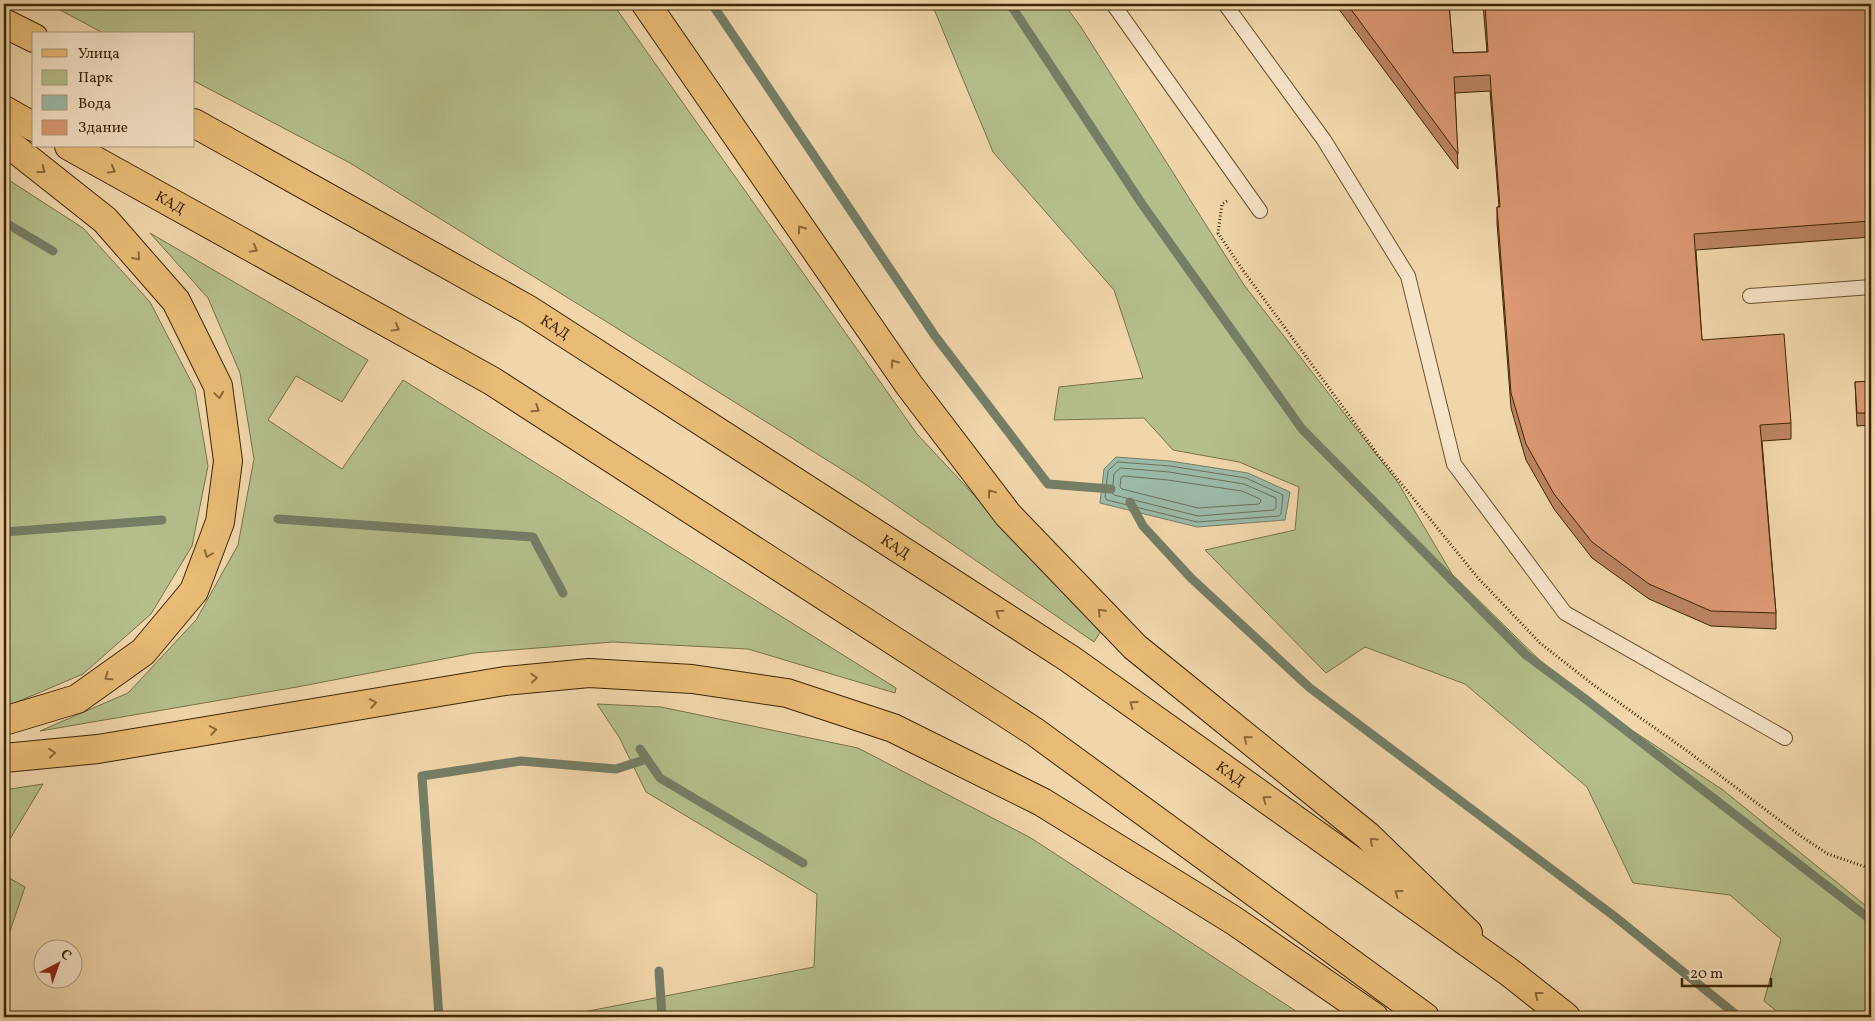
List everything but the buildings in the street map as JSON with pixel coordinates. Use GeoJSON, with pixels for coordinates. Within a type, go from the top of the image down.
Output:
{"type":"FeatureCollection","features":[{"type":"Feature","properties":{"kind":"main road"},"geometry":{"type":"LineString","coordinates":[[646,4],[909,385],[1008,515],[1134,648],[1368,836],[1509,972]]}},
{"type":"Feature","properties":{"kind":"main road"},"geometry":{"type":"LineString","coordinates":[[4,23],[32,37]]}},
{"type":"Feature","properties":{"kind":"main road"},"geometry":{"type":"LineString","coordinates":[[4,110],[32,125]]}},
{"type":"Feature","properties":{"kind":"main road","name":"КАД"},"geometry":{"type":"LineString","coordinates":[[195,124],[529,310],[1045,643],[1509,972],[1566,1017]]}},
{"type":"Feature","properties":{"kind":"main road"},"geometry":{"type":"LineString","coordinates":[[4,140],[105,220],[176,301],[218,386],[228,461],[220,522],[194,591],[143,652],[77,699],[4,721]]}},
{"type":"Feature","properties":{"kind":"main road","name":"КАД"},"geometry":{"type":"LineString","coordinates":[[73,148],[492,381],[1035,732],[1425,1017]]}},
{"type":"Feature","properties":{"kind":"main road"},"geometry":{"type":"LineString","coordinates":[[4,758],[98,749],[505,681],[589,673],[692,679],[787,694],[893,728],[1042,802],[1233,920],[1374,1017]]}},
{"type":"Feature","properties":{"kind":"lane"},"geometry":{"type":"LineString","coordinates":[[1113,4],[1260,211]]}},
{"type":"Feature","properties":{"kind":"lane"},"geometry":{"type":"LineString","coordinates":[[1225,4],[1324,140],[1408,276],[1454,464],[1565,613],[1785,738]]}},
{"type":"Feature","properties":{"kind":"lane"},"geometry":{"type":"LineString","coordinates":[[1750,296],[1871,287]]}},
{"type":"Feature","properties":{"kind":"path"},"geometry":{"type":"LineString","coordinates":[[1866,867],[1871,866]]}},
{"type":"Feature","properties":{"kind":"green space"},"geometry":{"type":"Polygon","coordinates":[[[49,4],[613,4],[917,434],[1101,631],[1094,642],[865,484],[607,322],[350,163],[195,82],[195,32],[101,32],[49,4]]]}},
{"type":"Feature","properties":{"kind":"green space"},"geometry":{"type":"Polygon","coordinates":[[[932,4],[1064,4],[1081,27],[1244,285],[1397,481],[1452,574],[1569,689],[1723,790],[1871,910],[1871,1017],[1784,1017],[1764,1001],[1781,939],[1730,895],[1633,883],[1587,787],[1465,684],[1365,647],[1326,673],[1205,550],[1295,530],[1299,487],[1239,462],[1173,450],[1144,418],[1054,420],[1059,387],[1143,378],[1114,290],[993,152],[932,4]]]}},
{"type":"Feature","properties":{"kind":"green space"},"geometry":{"type":"Polygon","coordinates":[[[4,177],[83,228],[150,302],[195,389],[208,466],[192,546],[151,614],[83,674],[10,705],[4,705],[4,177]]]}},
{"type":"Feature","properties":{"kind":"green space"},"geometry":{"type":"Polygon","coordinates":[[[150,233],[368,360],[342,402],[296,376],[268,420],[342,469],[403,380],[896,688],[895,693],[748,649],[613,642],[474,653],[297,687],[40,731],[128,693],[196,620],[238,545],[254,459],[240,373],[208,298],[150,233]]]}},
{"type":"Feature","properties":{"kind":"green space"},"geometry":{"type":"Polygon","coordinates":[[[597,704],[661,707],[858,748],[1031,838],[1305,1017],[558,1017],[814,967],[817,894],[646,792],[619,737],[597,704]]]}},
{"type":"Feature","properties":{"kind":"green space"},"geometry":{"type":"Polygon","coordinates":[[[43,784],[4,849],[4,790],[43,784]]]}},
{"type":"Feature","properties":{"kind":"green space"},"geometry":{"type":"Polygon","coordinates":[[[4,875],[25,887],[8,937],[4,936],[4,875]]]}},
{"type":"Feature","properties":{"kind":"water"},"geometry":{"type":"Polygon","coordinates":[[[1116,457],[1170,461],[1248,473],[1290,492],[1285,520],[1197,527],[1100,503],[1104,469],[1116,457]]]}},
{"type":"Feature","properties":{"kind":"waterway"},"geometry":{"type":"LineString","coordinates":[[712,4],[935,336],[1048,484],[1111,489]]}},
{"type":"Feature","properties":{"kind":"waterway"},"geometry":{"type":"LineString","coordinates":[[1010,4],[1142,204],[1302,429],[1526,655],[1871,920]]}},
{"type":"Feature","properties":{"kind":"waterway"},"geometry":{"type":"LineString","coordinates":[[4,222],[53,251]]}},
{"type":"Feature","properties":{"kind":"waterway"},"geometry":{"type":"LineString","coordinates":[[1130,502],[1143,526],[1191,578],[1310,688],[1614,916],[1739,1017]]}},
{"type":"Feature","properties":{"kind":"waterway"},"geometry":{"type":"LineString","coordinates":[[278,519],[533,537],[563,593]]}},
{"type":"Feature","properties":{"kind":"waterway"},"geometry":{"type":"LineString","coordinates":[[4,532],[162,520]]}},
{"type":"Feature","properties":{"kind":"waterway"},"geometry":{"type":"LineString","coordinates":[[640,749],[660,778],[803,863]]}},
{"type":"Feature","properties":{"kind":"waterway"},"geometry":{"type":"LineString","coordinates":[[439,1017],[422,776],[521,761],[616,769],[647,759]]}},
{"type":"Feature","properties":{"kind":"waterway"},"geometry":{"type":"LineString","coordinates":[[659,971],[662,1017]]}}]}
